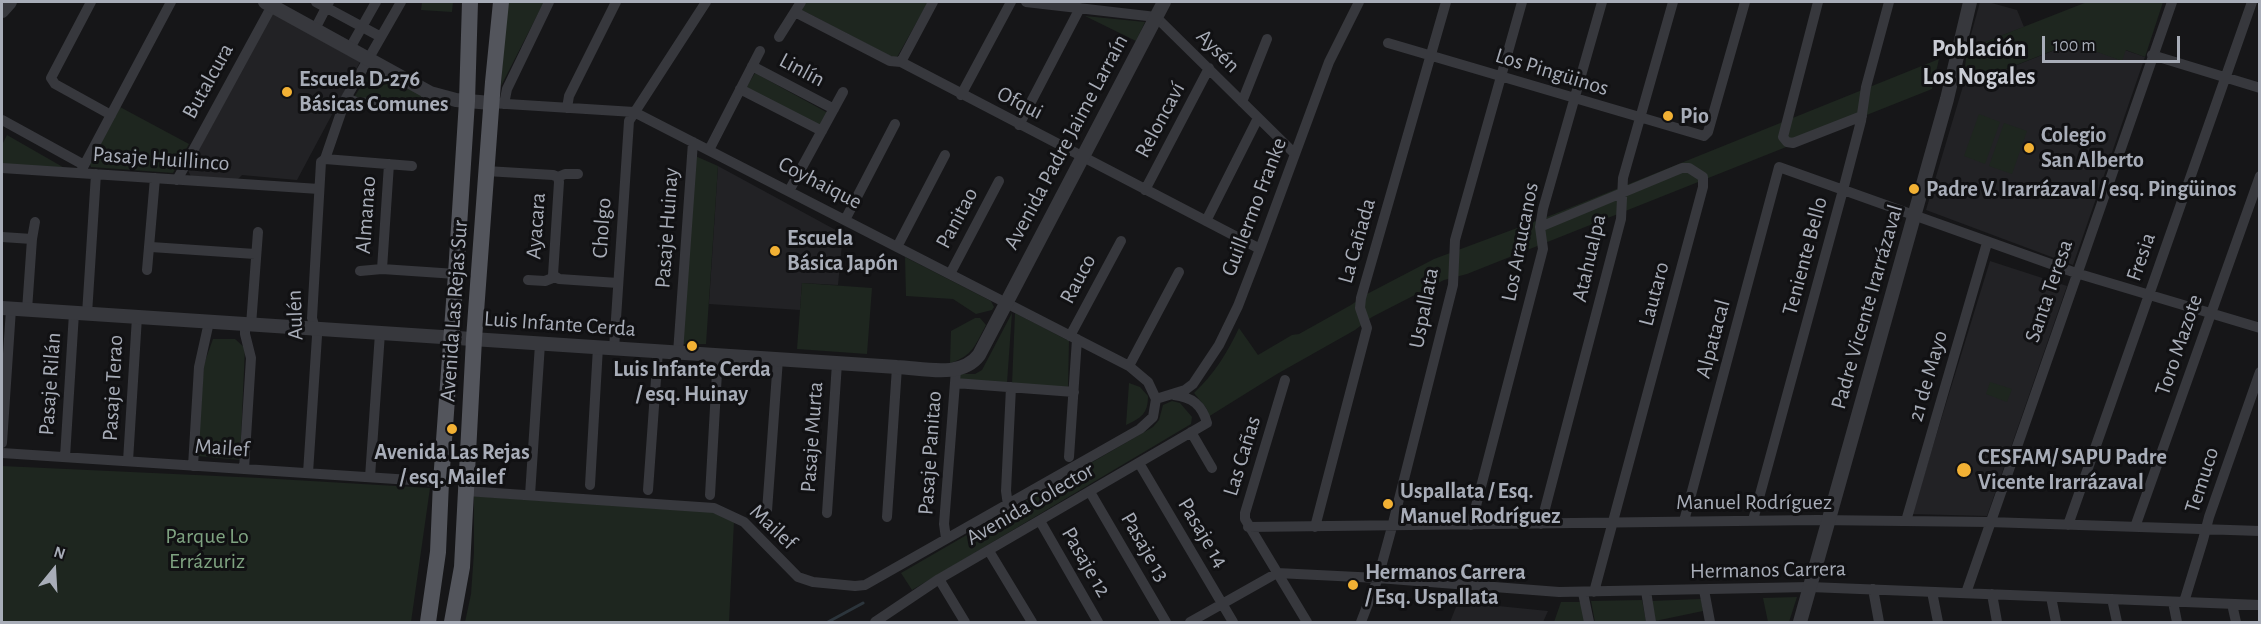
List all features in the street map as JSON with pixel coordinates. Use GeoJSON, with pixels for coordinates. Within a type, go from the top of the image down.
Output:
{"type":"FeatureCollection","features":[{"type":"Feature","properties":{"kind":"main road","name":"Avenida Las Rejas Sur"},"geometry":{"type":"LineString","coordinates":[[428,622],[438,552],[467,101],[471,2]]}},
{"type":"Feature","properties":{"kind":"main road","name":"Avenida Las Rejas Sur"},"geometry":{"type":"LineString","coordinates":[[452,622],[462,567],[474,339],[486,171],[497,103],[501,2]]}},
{"type":"Feature","properties":{"kind":"street"},"geometry":{"type":"LineString","coordinates":[[2,11],[10,2]]}},
{"type":"Feature","properties":{"kind":"street"},"geometry":{"type":"LineString","coordinates":[[91,2],[51,78],[55,84],[111,115]]}},
{"type":"Feature","properties":{"kind":"street"},"geometry":{"type":"LineString","coordinates":[[82,169],[171,2]]}},
{"type":"Feature","properties":{"kind":"street"},"geometry":{"type":"LineString","coordinates":[[350,48],[376,2]]}},
{"type":"Feature","properties":{"kind":"street","name":"Aulén"},"geometry":{"type":"LineString","coordinates":[[308,473],[317,336],[312,318],[320,164],[325,159],[346,98],[401,2]]}},
{"type":"Feature","properties":{"kind":"street"},"geometry":{"type":"LineString","coordinates":[[497,103],[507,89],[549,2]]}},
{"type":"Feature","properties":{"kind":"street"},"geometry":{"type":"LineString","coordinates":[[567,108],[569,96],[616,2]]}},
{"type":"Feature","properties":{"kind":"street"},"geometry":{"type":"LineString","coordinates":[[634,112],[706,2]]}},
{"type":"Feature","properties":{"kind":"street"},"geometry":{"type":"LineString","coordinates":[[779,37],[801,2]]}},
{"type":"Feature","properties":{"kind":"street"},"geometry":{"type":"LineString","coordinates":[[901,62],[933,2]]}},
{"type":"Feature","properties":{"kind":"street"},"geometry":{"type":"LineString","coordinates":[[961,95],[1011,2]]}},
{"type":"Feature","properties":{"kind":"street"},"geometry":{"type":"LineString","coordinates":[[1026,2],[1080,8],[1102,5],[1156,18]]}},
{"type":"Feature","properties":{"kind":"street","name":"Avenida Padre Jaime Larraín"},"geometry":{"type":"LineString","coordinates":[[1005,302],[1164,2]]}},
{"type":"Feature","properties":{"kind":"street","name":"Guillermo Franke"},"geometry":{"type":"LineString","coordinates":[[1156,399],[1189,387],[1203,371],[1219,345],[1238,306],[1329,62],[1359,2]]}},
{"type":"Feature","properties":{"kind":"street","name":"La Cañada"},"geometry":{"type":"LineString","coordinates":[[1315,527],[1367,328],[1360,308],[1361,298],[1446,2]]}},
{"type":"Feature","properties":{"kind":"street","name":"Uspallata"},"geometry":{"type":"LineString","coordinates":[[1361,622],[1378,578],[1392,527],[1453,285],[1455,240],[1522,2]]}},
{"type":"Feature","properties":{"kind":"street","name":"Los Araucanos"},"geometry":{"type":"LineString","coordinates":[[1471,525],[1543,249],[1540,227],[1543,209],[1602,2]]}},
{"type":"Feature","properties":{"kind":"street","name":"Atahualpa"},"geometry":{"type":"LineString","coordinates":[[1541,524],[1621,219],[1623,178],[1673,2]]}},
{"type":"Feature","properties":{"kind":"street","name":"Los Pingüinos"},"geometry":{"type":"LineString","coordinates":[[1388,43],[1702,137],[1708,132],[1745,2]]}},
{"type":"Feature","properties":{"kind":"street"},"geometry":{"type":"LineString","coordinates":[[1818,2],[1783,137],[1786,142],[1793,143],[1862,116]]}},
{"type":"Feature","properties":{"kind":"street","name":"Teniente Bello"},"geometry":{"type":"LineString","coordinates":[[1753,520],[1843,190],[1862,116],[1866,87],[1890,2]]}},
{"type":"Feature","properties":{"kind":"street","name":"Padre Vicente Irarrázaval"},"geometry":{"type":"LineString","coordinates":[[1800,622],[1947,99],[1970,2]]}},
{"type":"Feature","properties":{"kind":"street","name":"Santa Teresa"},"geometry":{"type":"LineString","coordinates":[[1965,593],[2172,2]]}},
{"type":"Feature","properties":{"kind":"street","name":"Fresia"},"geometry":{"type":"LineString","coordinates":[[2068,525],[2252,2]]}},
{"type":"Feature","properties":{"kind":"street","name":"Coyhaique"},"geometry":{"type":"LineString","coordinates":[[270,3],[430,93],[467,101],[634,112],[1129,366],[1148,381],[1156,399]]}},
{"type":"Feature","properties":{"kind":"street","name":"Butalcura"},"geometry":{"type":"LineString","coordinates":[[177,180],[270,3]]}},
{"type":"Feature","properties":{"kind":"street"},"geometry":{"type":"LineString","coordinates":[[315,29],[324,3],[381,37]]}},
{"type":"Feature","properties":{"kind":"street"},"geometry":{"type":"LineString","coordinates":[[1019,124],[1080,8]]}},
{"type":"Feature","properties":{"kind":"street","name":"Ofqui"},"geometry":{"type":"LineString","coordinates":[[795,12],[890,61],[901,62],[1260,249]]}},
{"type":"Feature","properties":{"kind":"street","name":"Aysén"},"geometry":{"type":"LineString","coordinates":[[1156,18],[1295,154]]}},
{"type":"Feature","properties":{"kind":"street"},"geometry":{"type":"LineString","coordinates":[[1242,102],[1267,39]]}},
{"type":"Feature","properties":{"kind":"street","name":"Pasaje Huinay"},"geometry":{"type":"LineString","coordinates":[[709,150],[760,51]]}},
{"type":"Feature","properties":{"kind":"street"},"geometry":{"type":"LineString","coordinates":[[2152,55],[2259,88]]}},
{"type":"Feature","properties":{"kind":"street","name":"Linlín"},"geometry":{"type":"LineString","coordinates":[[752,66],[834,109]]}},
{"type":"Feature","properties":{"kind":"street","name":"Reloncaví"},"geometry":{"type":"LineString","coordinates":[[1145,190],[1209,68]]}},
{"type":"Feature","properties":{"kind":"street","name":"Linlín"},"geometry":{"type":"LineString","coordinates":[[740,89],[822,131]]}},
{"type":"Feature","properties":{"kind":"street","name":"Linlín"},"geometry":{"type":"LineString","coordinates":[[789,191],[843,92]]}},
{"type":"Feature","properties":{"kind":"street"},"geometry":{"type":"LineString","coordinates":[[346,98],[356,102],[420,107],[430,93]]}},
{"type":"Feature","properties":{"kind":"street","name":"Cholgo"},"geometry":{"type":"LineString","coordinates":[[614,348],[629,121],[634,112]]}},
{"type":"Feature","properties":{"kind":"street"},"geometry":{"type":"LineString","coordinates":[[1206,221],[1258,118]]}},
{"type":"Feature","properties":{"kind":"street","name":"Pasaje Huillinco"},"geometry":{"type":"LineString","coordinates":[[2,120],[82,169],[96,174],[319,189]]}},
{"type":"Feature","properties":{"kind":"street"},"geometry":{"type":"LineString","coordinates":[[844,220],[895,124]]}},
{"type":"Feature","properties":{"kind":"street","name":"Pasaje Huinay"},"geometry":{"type":"LineString","coordinates":[[678,353],[693,142]]}},
{"type":"Feature","properties":{"kind":"street"},"geometry":{"type":"LineString","coordinates":[[897,247],[945,155]]}},
{"type":"Feature","properties":{"kind":"street","name":"Almanao"},"geometry":{"type":"LineString","coordinates":[[325,159],[412,166]]}},
{"type":"Feature","properties":{"kind":"street","name":"Almanao"},"geometry":{"type":"LineString","coordinates":[[382,269],[388,164]]}},
{"type":"Feature","properties":{"kind":"street","name":"Alpatacal"},"geometry":{"type":"LineString","coordinates":[[1684,521],[1779,167],[1843,190]]}},
{"type":"Feature","properties":{"kind":"street","name":"Pasaje Huillinco"},"geometry":{"type":"LineString","coordinates":[[2,168],[82,169]]}},
{"type":"Feature","properties":{"kind":"street","name":"Lautaro"},"geometry":{"type":"LineString","coordinates":[[1540,227],[1682,168],[1689,168],[1703,177],[1703,187],[1613,522],[1589,593]]}},
{"type":"Feature","properties":{"kind":"street","name":"Ayacara"},"geometry":{"type":"LineString","coordinates":[[486,171],[558,177],[565,174],[578,174]]}},
{"type":"Feature","properties":{"kind":"street","name":"Pasaje Rilán"},"geometry":{"type":"LineString","coordinates":[[65,457],[96,174]]}},
{"type":"Feature","properties":{"kind":"street","name":"Toro Mazote"},"geometry":{"type":"LineString","coordinates":[[2135,527],[2259,176]]}},
{"type":"Feature","properties":{"kind":"street","name":"Ayacara"},"geometry":{"type":"LineString","coordinates":[[555,277],[553,272],[558,177]]}},
{"type":"Feature","properties":{"kind":"street"},"geometry":{"type":"LineString","coordinates":[[147,270],[151,247],[155,178]]}},
{"type":"Feature","properties":{"kind":"street","name":"Panitao"},"geometry":{"type":"LineString","coordinates":[[950,274],[999,181]]}},
{"type":"Feature","properties":{"kind":"street"},"geometry":{"type":"LineString","coordinates":[[1843,190],[2076,273],[2259,328]]}},
{"type":"Feature","properties":{"kind":"street"},"geometry":{"type":"LineString","coordinates":[[27,310],[35,222]]}},
{"type":"Feature","properties":{"kind":"street"},"geometry":{"type":"LineString","coordinates":[[244,469],[251,358],[245,334],[248,325],[258,232]]}},
{"type":"Feature","properties":{"kind":"street"},"geometry":{"type":"LineString","coordinates":[[2,237],[32,239]]}},
{"type":"Feature","properties":{"kind":"street","name":"Rauco"},"geometry":{"type":"LineString","coordinates":[[1074,337],[1121,241]]}},
{"type":"Feature","properties":{"kind":"street","name":"21 de Mayo"},"geometry":{"type":"LineString","coordinates":[[1906,521],[1987,243]]}},
{"type":"Feature","properties":{"kind":"street"},"geometry":{"type":"LineString","coordinates":[[151,247],[255,254]]}},
{"type":"Feature","properties":{"kind":"street","name":"Almanao"},"geometry":{"type":"LineString","coordinates":[[360,271],[382,269],[456,274]]}},
{"type":"Feature","properties":{"kind":"street"},"geometry":{"type":"LineString","coordinates":[[1129,366],[1179,272]]}},
{"type":"Feature","properties":{"kind":"street","name":"Ayacara"},"geometry":{"type":"LineString","coordinates":[[528,280],[545,281],[555,277],[618,283]]}},
{"type":"Feature","properties":{"kind":"street"},"geometry":{"type":"LineString","coordinates":[[955,376],[979,356],[1005,302]]}},
{"type":"Feature","properties":{"kind":"street"},"geometry":{"type":"LineString","coordinates":[[2,443],[6,308]]}},
{"type":"Feature","properties":{"kind":"street","name":"Luis Infante Cerda"},"geometry":{"type":"LineString","coordinates":[[6,308],[897,367],[955,376]]}},
{"type":"Feature","properties":{"kind":"street","name":"Pasaje Terao"},"geometry":{"type":"LineString","coordinates":[[128,462],[137,317]]}},
{"type":"Feature","properties":{"kind":"street"},"geometry":{"type":"LineString","coordinates":[[193,466],[199,366],[209,322]]}},
{"type":"Feature","properties":{"kind":"street"},"geometry":{"type":"LineString","coordinates":[[370,477],[380,333]]}},
{"type":"Feature","properties":{"kind":"street"},"geometry":{"type":"LineString","coordinates":[[1069,457],[1074,392],[1074,337]]}},
{"type":"Feature","properties":{"kind":"street"},"geometry":{"type":"LineString","coordinates":[[530,495],[540,344]]}},
{"type":"Feature","properties":{"kind":"street"},"geometry":{"type":"LineString","coordinates":[[590,485],[598,347]]}},
{"type":"Feature","properties":{"kind":"street"},"geometry":{"type":"LineString","coordinates":[[648,490],[658,351]]}},
{"type":"Feature","properties":{"kind":"street"},"geometry":{"type":"LineString","coordinates":[[710,495],[718,355]]}},
{"type":"Feature","properties":{"kind":"street"},"geometry":{"type":"LineString","coordinates":[[767,511],[778,359]]}},
{"type":"Feature","properties":{"kind":"street","name":"Pasaje Murta"},"geometry":{"type":"LineString","coordinates":[[827,513],[837,363]]}},
{"type":"Feature","properties":{"kind":"street"},"geometry":{"type":"LineString","coordinates":[[886,517],[897,367]]}},
{"type":"Feature","properties":{"kind":"street","name":"Temuco"},"geometry":{"type":"LineString","coordinates":[[2179,602],[2206,530],[2259,372]]}},
{"type":"Feature","properties":{"kind":"street"},"geometry":{"type":"LineString","coordinates":[[955,376],[1011,387],[1074,392]]}},
{"type":"Feature","properties":{"kind":"street","name":"Pasaje Panitao"},"geometry":{"type":"LineString","coordinates":[[946,538],[944,524],[955,376]]}},
{"type":"Feature","properties":{"kind":"street","name":"Las Cañas"},"geometry":{"type":"LineString","coordinates":[[1285,380],[1245,513],[1248,527],[1307,622]]}},
{"type":"Feature","properties":{"kind":"street"},"geometry":{"type":"LineString","coordinates":[[1008,505],[1006,491],[1011,387]]}},
{"type":"Feature","properties":{"kind":"street","name":"Avenida Colector"},"geometry":{"type":"LineString","coordinates":[[875,622],[939,579],[1207,423],[1194,401],[1170,394]]}},
{"type":"Feature","properties":{"kind":"street","name":"Avenida Colector"},"geometry":{"type":"LineString","coordinates":[[868,583],[1145,426],[1155,411],[1156,399]]}},
{"type":"Feature","properties":{"kind":"street"},"geometry":{"type":"LineString","coordinates":[[1191,432],[1212,468]]}},
{"type":"Feature","properties":{"kind":"street","name":"Mailef"},"geometry":{"type":"LineString","coordinates":[[2,453],[441,482]]}},
{"type":"Feature","properties":{"kind":"street","name":"Pasaje 14"},"geometry":{"type":"LineString","coordinates":[[1139,463],[1233,622]]}},
{"type":"Feature","properties":{"kind":"street","name":"Mailef"},"geometry":{"type":"LineString","coordinates":[[466,491],[714,508],[744,522],[802,580],[855,586],[868,583]]}},
{"type":"Feature","properties":{"kind":"street","name":"Pasaje 13"},"geometry":{"type":"LineString","coordinates":[[1090,492],[1166,622]]}},
{"type":"Feature","properties":{"kind":"street","name":"Manuel Rodríguez"},"geometry":{"type":"LineString","coordinates":[[1248,527],[1392,527],[1753,520],[1989,522],[2259,531]]}},
{"type":"Feature","properties":{"kind":"street","name":"Pasaje 12"},"geometry":{"type":"LineString","coordinates":[[1040,521],[1098,622]]}},
{"type":"Feature","properties":{"kind":"street"},"geometry":{"type":"LineString","coordinates":[[989,551],[1032,622]]}},
{"type":"Feature","properties":{"kind":"street"},"geometry":{"type":"LineString","coordinates":[[1190,622],[1277,573]]}},
{"type":"Feature","properties":{"kind":"street","name":"Hermanos Carrera"},"geometry":{"type":"LineString","coordinates":[[1277,573],[1589,593],[1810,587],[2259,605]]}},
{"type":"Feature","properties":{"kind":"street"},"geometry":{"type":"LineString","coordinates":[[939,579],[965,622]]}},
{"type":"Feature","properties":{"kind":"street"},"geometry":{"type":"LineString","coordinates":[[1704,590],[1710,622]]}},
{"type":"Feature","properties":{"kind":"street"},"geometry":{"type":"LineString","coordinates":[[1873,590],[1879,622]]}},
{"type":"Feature","properties":{"kind":"street"},"geometry":{"type":"LineString","coordinates":[[1646,591],[1652,622]]}},
{"type":"Feature","properties":{"kind":"street"},"geometry":{"type":"LineString","coordinates":[[1932,592],[1938,622]]}},
{"type":"Feature","properties":{"kind":"street"},"geometry":{"type":"LineString","coordinates":[[1589,593],[1589,622]]}},
{"type":"Feature","properties":{"kind":"street"},"geometry":{"type":"LineString","coordinates":[[1992,594],[1997,622]]}},
{"type":"Feature","properties":{"kind":"street"},"geometry":{"type":"LineString","coordinates":[[2051,597],[2056,622]]}},
{"type":"Feature","properties":{"kind":"street"},"geometry":{"type":"LineString","coordinates":[[2112,599],[2117,622]]}},
{"type":"Feature","properties":{"kind":"street"},"geometry":{"type":"LineString","coordinates":[[2177,622],[2179,602]]}},
{"type":"Feature","properties":{"kind":"street"},"geometry":{"type":"LineString","coordinates":[[2232,604],[2236,622]]}},
{"type":"Feature","properties":{"kind":"street"},"geometry":{"type":"LineString","coordinates":[[891,612],[897,622]]}},
{"type":"Feature","properties":{"kind":"shaded area"},"geometry":{"type":"Polygon","coordinates":[[[1980,2],[2017,10],[2024,27],[1967,49],[1980,2]]]}},
{"type":"Feature","properties":{"kind":"shaded area","name":"Escuela D-276 Básicas Comunes"},"geometry":{"type":"Polygon","coordinates":[[[272,13],[360,62],[297,180],[242,175],[237,180],[191,177],[188,170],[272,13]]]}},
{"type":"Feature","properties":{"kind":"shaded area","name":"Colegio San Alberto"},"geometry":{"type":"Polygon","coordinates":[[[2073,43],[2121,60],[2125,50],[2145,57],[2073,265],[1926,210],[1963,86],[2073,43]]]}},
{"type":"Feature","properties":{"kind":"shaded area"},"geometry":{"type":"Polygon","coordinates":[[[718,166],[843,234],[838,285],[802,283],[800,310],[709,304],[718,166]]]}},
{"type":"Feature","properties":{"kind":"shaded area"},"geometry":{"type":"Polygon","coordinates":[[[1990,261],[2067,286],[1987,516],[1912,514],[1990,261]]]}},
{"type":"Feature","properties":{"kind":"shaded area"},"geometry":{"type":"Polygon","coordinates":[[[1458,602],[1548,611],[1543,622],[1450,622],[1458,602]]]}},
{"type":"Feature","properties":{"kind":"green space"},"geometry":{"type":"Polygon","coordinates":[[[422,2],[453,2],[452,12],[421,10],[422,2]]]}},
{"type":"Feature","properties":{"kind":"green space"},"geometry":{"type":"Polygon","coordinates":[[[506,2],[544,2],[501,86],[506,2]]]}},
{"type":"Feature","properties":{"kind":"green space"},"geometry":{"type":"Polygon","coordinates":[[[804,2],[928,2],[896,59],[800,9],[804,2]]]}},
{"type":"Feature","properties":{"kind":"green space"},"geometry":{"type":"Polygon","coordinates":[[[2087,2],[2163,2],[2145,57],[2126,50],[2122,61],[2072,43],[1963,86],[1967,49],[2087,2]]]}},
{"type":"Feature","properties":{"kind":"green space"},"geometry":{"type":"Polygon","coordinates":[[[1085,16],[1145,22],[1136,41],[1085,16]]]}},
{"type":"Feature","properties":{"kind":"green space"},"geometry":{"type":"Polygon","coordinates":[[[1939,59],[1932,89],[1467,274],[1444,280],[1372,317],[1355,330],[1277,374],[1208,417],[1207,409],[1194,393],[1220,362],[1239,328],[1258,355],[1434,259],[1552,215],[1939,59]]]}},
{"type":"Feature","properties":{"kind":"green space"},"geometry":{"type":"Polygon","coordinates":[[[373,67],[424,96],[418,105],[353,99],[373,67]]]}},
{"type":"Feature","properties":{"kind":"green space"},"geometry":{"type":"Polygon","coordinates":[[[755,73],[828,113],[820,128],[746,88],[755,73]]]}},
{"type":"Feature","properties":{"kind":"green space"},"geometry":{"type":"Polygon","coordinates":[[[120,107],[189,144],[173,173],[91,167],[89,162],[120,107]]]}},
{"type":"Feature","properties":{"kind":"green space"},"geometry":{"type":"Polygon","coordinates":[[[1979,114],[2000,122],[1985,164],[1964,156],[1979,114]]]}},
{"type":"Feature","properties":{"kind":"green space"},"geometry":{"type":"Polygon","coordinates":[[[2004,123],[2027,131],[2012,174],[1989,166],[2004,123]]]}},
{"type":"Feature","properties":{"kind":"green space"},"geometry":{"type":"Polygon","coordinates":[[[7,135],[68,170],[2,165],[2,145],[7,135]]]}},
{"type":"Feature","properties":{"kind":"green space"},"geometry":{"type":"Polygon","coordinates":[[[693,155],[718,166],[706,344],[680,344],[693,155]]]}},
{"type":"Feature","properties":{"kind":"green space"},"geometry":{"type":"Polygon","coordinates":[[[905,257],[991,301],[994,307],[992,310],[976,314],[953,299],[906,296],[905,257]]]}},
{"type":"Feature","properties":{"kind":"green space"},"geometry":{"type":"Polygon","coordinates":[[[802,283],[872,288],[867,354],[797,349],[802,283]]]}},
{"type":"Feature","properties":{"kind":"green space"},"geometry":{"type":"Polygon","coordinates":[[[1012,313],[1007,383],[957,382],[957,374],[975,374],[982,370],[1012,313]]]}},
{"type":"Feature","properties":{"kind":"green space"},"geometry":{"type":"Polygon","coordinates":[[[1015,313],[1069,341],[1068,388],[1012,384],[1015,313]]]}},
{"type":"Feature","properties":{"kind":"green space"},"geometry":{"type":"Polygon","coordinates":[[[975,318],[980,318],[986,325],[979,338],[969,353],[950,363],[951,331],[975,318]]]}},
{"type":"Feature","properties":{"kind":"green space"},"geometry":{"type":"Polygon","coordinates":[[[213,339],[235,339],[245,348],[240,460],[197,456],[204,364],[213,339]]]}},
{"type":"Feature","properties":{"kind":"green space"},"geometry":{"type":"Polygon","coordinates":[[[1990,382],[2012,389],[2007,402],[1986,394],[1990,382]]]}},
{"type":"Feature","properties":{"kind":"green space"},"geometry":{"type":"Polygon","coordinates":[[[1129,383],[1140,387],[1148,396],[1148,402],[1143,415],[1126,425],[1129,383]]]}},
{"type":"Feature","properties":{"kind":"green space"},"geometry":{"type":"Polygon","coordinates":[[[1172,401],[1180,403],[1192,417],[1191,424],[912,590],[901,573],[1153,427],[1159,420],[1163,405],[1172,401]]]}},
{"type":"Feature","properties":{"kind":"green space","name":"Parque Lo Errázuriz"},"geometry":{"type":"Polygon","coordinates":[[[2,466],[430,488],[411,622],[2,622],[2,466]]]}},
{"type":"Feature","properties":{"kind":"green space"},"geometry":{"type":"Polygon","coordinates":[[[474,496],[711,512],[734,521],[729,622],[465,622],[471,594],[474,552],[474,496]]]}},
{"type":"Feature","properties":{"kind":"green space"},"geometry":{"type":"Polygon","coordinates":[[[1797,597],[1789,622],[1768,622],[1763,598],[1797,597]]]}},
{"type":"Feature","properties":{"kind":"green space"},"geometry":{"type":"Polygon","coordinates":[[[1701,599],[1703,611],[1655,621],[1651,601],[1701,599]]]}},
{"type":"Feature","properties":{"kind":"green space"},"geometry":{"type":"Polygon","coordinates":[[[1642,600],[1646,621],[1595,622],[1591,601],[1642,600]]]}},
{"type":"Feature","properties":{"kind":"green space"},"geometry":{"type":"Polygon","coordinates":[[[1561,602],[1582,602],[1585,622],[1554,622],[1561,602]]]}},
{"type":"Feature","properties":{"kind":"waterway"},"geometry":{"type":"LineString","coordinates":[[828,622],[863,603]]}},
{"type":"Feature","properties":{"kind":"place","name":"Escuela D-276 Básicas Comunes"},"geometry":{"type":"Point","coordinates":[287,92]}},
{"type":"Feature","properties":{"kind":"place","name":"Pio"},"geometry":{"type":"Point","coordinates":[1668,116]}},
{"type":"Feature","properties":{"kind":"place","name":"Colegio San Alberto"},"geometry":{"type":"Point","coordinates":[2029,148]}},
{"type":"Feature","properties":{"kind":"place","name":"Padre V. Irarrázaval / esq. Pingüinos"},"geometry":{"type":"Point","coordinates":[1914,189]}},
{"type":"Feature","properties":{"kind":"place","name":"Escuela Básica Japón"},"geometry":{"type":"Point","coordinates":[775,251]}},
{"type":"Feature","properties":{"kind":"place","name":"Luis Infante Cerda / esq. Huinay"},"geometry":{"type":"Point","coordinates":[692,346]}},
{"type":"Feature","properties":{"kind":"place","name":"Avenida Las Rejas / esq. Mailef"},"geometry":{"type":"Point","coordinates":[452,429]}},
{"type":"Feature","properties":{"kind":"place","name":"CESFAM/ SAPU Padre Vicente Irarrázaval"},"geometry":{"type":"Point","coordinates":[1964,470]}},
{"type":"Feature","properties":{"kind":"place","name":"Uspallata / Esq. Manuel Rodríguez"},"geometry":{"type":"Point","coordinates":[1388,504]}},
{"type":"Feature","properties":{"kind":"place","name":"Hermanos Carrera / Esq. Uspallata"},"geometry":{"type":"Point","coordinates":[1353,585]}},
{"type":"Feature","properties":{"kind":"district","name":"Población Los Nogales"},"geometry":{"type":"Point","coordinates":[1979,63]}}]}
